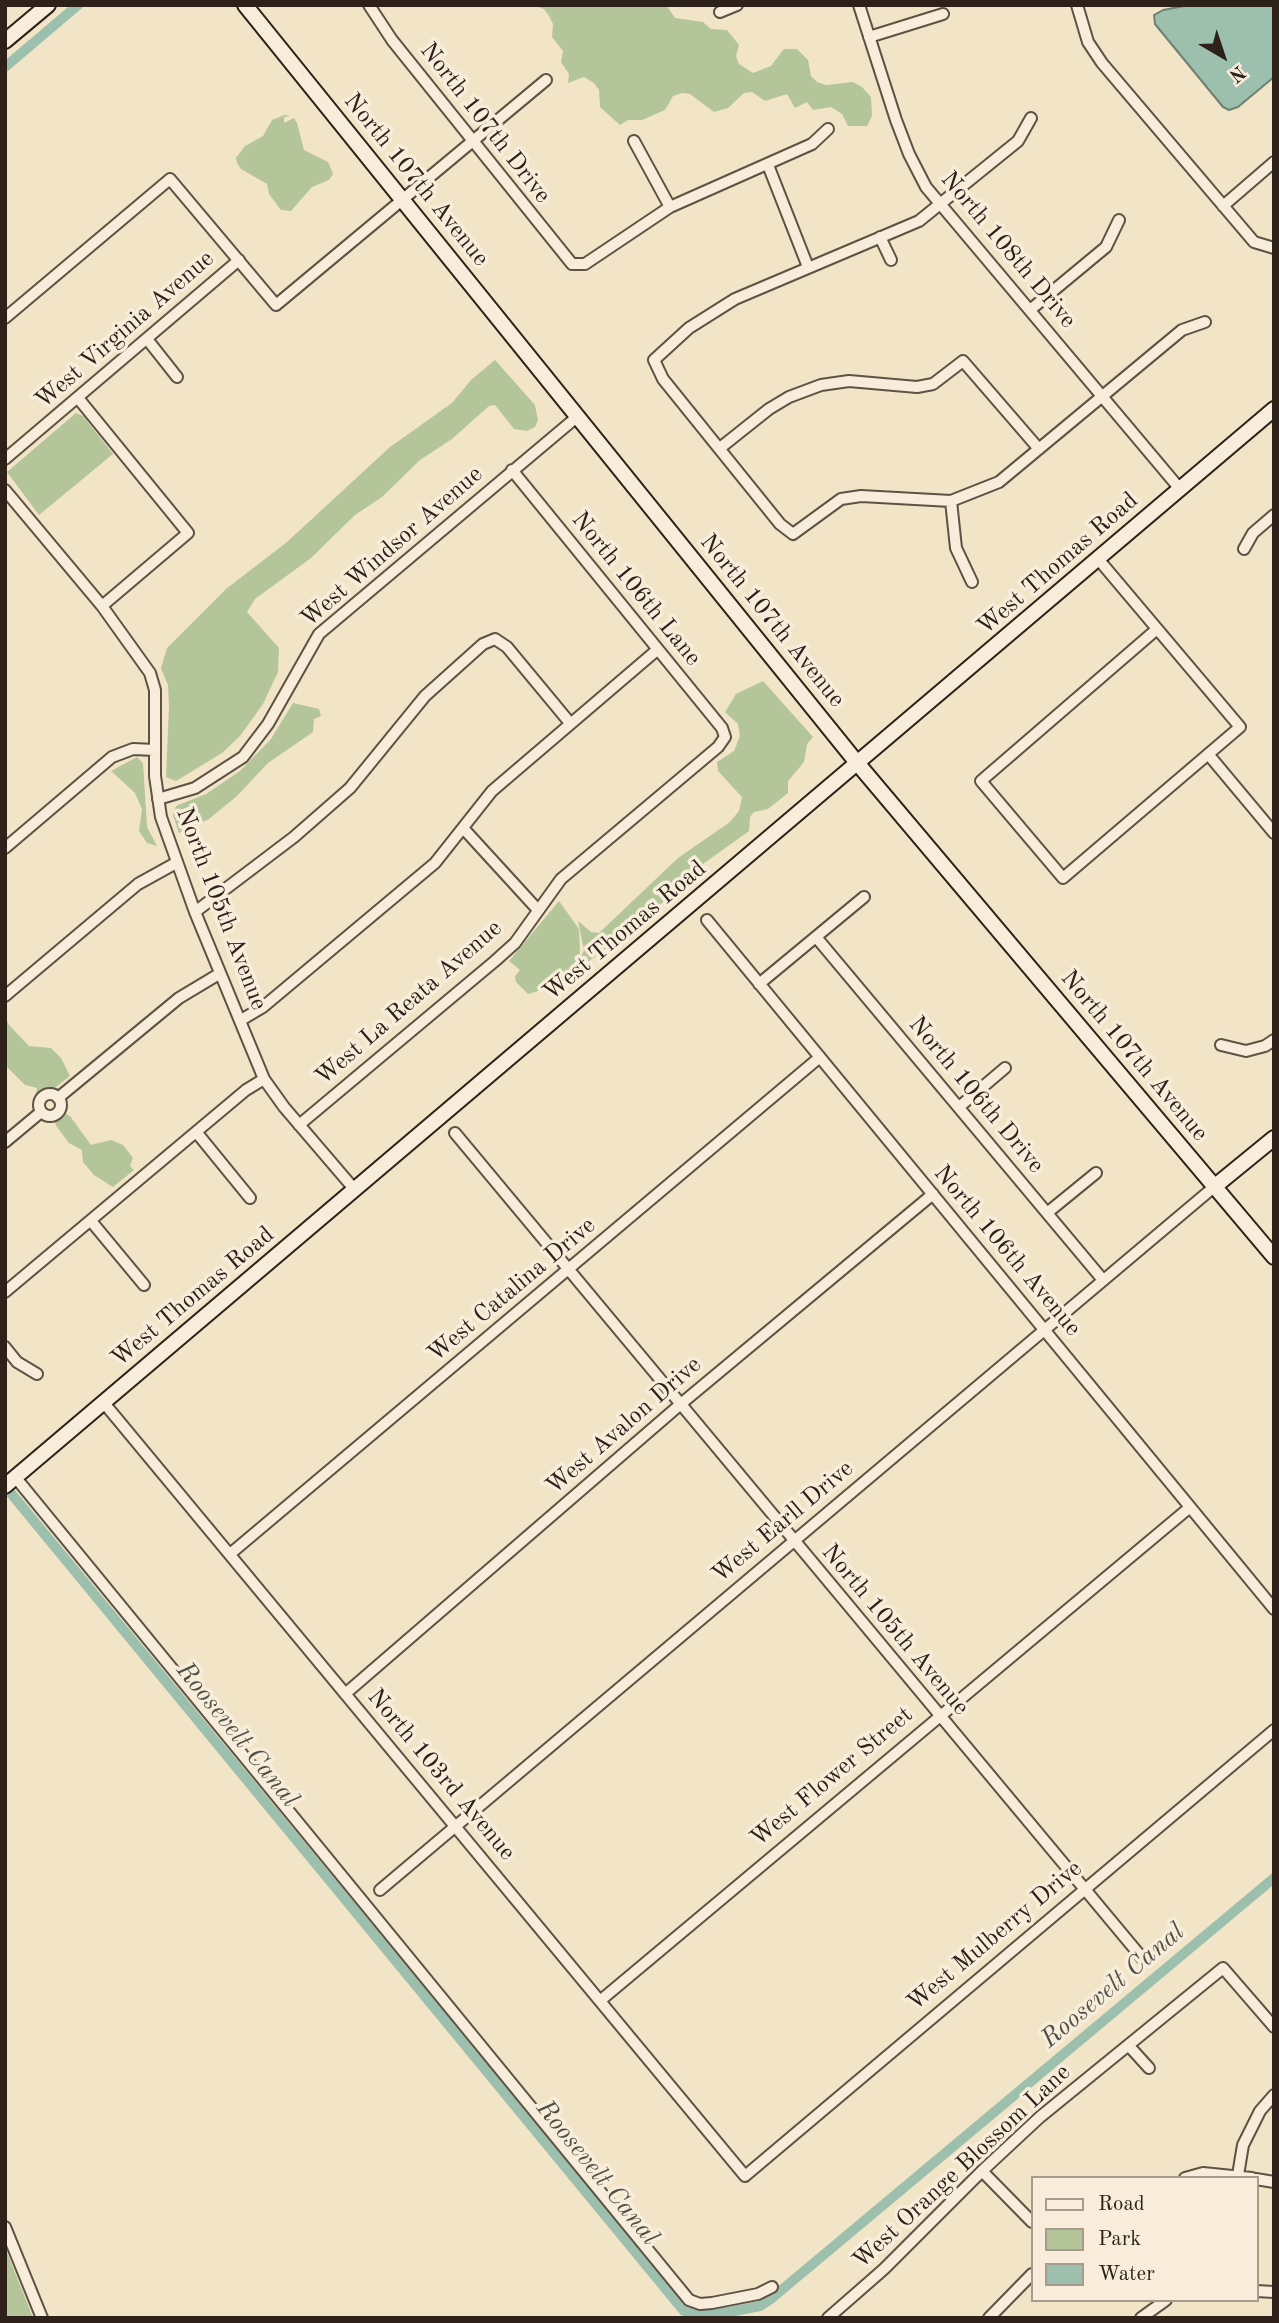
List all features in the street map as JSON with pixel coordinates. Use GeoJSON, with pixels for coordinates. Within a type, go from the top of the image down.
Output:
{"type":"FeatureCollection","features":[{"type":"Feature","properties":{"kind":"main road"},"geometry":{"type":"LineString","coordinates":[[5,41],[48,5]]}},
{"type":"Feature","properties":{"kind":"main road","name":"North 107th Avenue"},"geometry":{"type":"LineString","coordinates":[[245,5],[858,764],[1274,1257]]}},
{"type":"Feature","properties":{"kind":"main road","name":"West Thomas Road"},"geometry":{"type":"LineString","coordinates":[[10,1482],[1274,409]]}},
{"type":"Feature","properties":{"kind":"main road"},"geometry":{"type":"LineString","coordinates":[[1214,1187],[1274,1138]]}},
{"type":"Feature","properties":{"kind":"street","name":"North 107th Drive"},"geometry":{"type":"LineString","coordinates":[[369,5],[391,40],[572,264],[585,264],[670,207]]}},
{"type":"Feature","properties":{"kind":"street"},"geometry":{"type":"LineString","coordinates":[[720,12],[737,5]]}},
{"type":"Feature","properties":{"kind":"street","name":"North 108th Drive"},"geometry":{"type":"LineString","coordinates":[[859,5],[909,154],[926,187],[1180,489]]}},
{"type":"Feature","properties":{"kind":"street"},"geometry":{"type":"LineString","coordinates":[[1077,5],[1088,42],[1102,63],[1254,242],[1274,248]]}},
{"type":"Feature","properties":{"kind":"street"},"geometry":{"type":"LineString","coordinates":[[869,37],[943,14]]}},
{"type":"Feature","properties":{"kind":"street"},"geometry":{"type":"LineString","coordinates":[[5,318],[170,179],[276,305],[402,197],[546,80]]}},
{"type":"Feature","properties":{"kind":"street"},"geometry":{"type":"LineString","coordinates":[[1031,118],[1017,141],[919,221],[766,284],[711,313],[654,360],[663,379],[780,524],[793,534],[841,499],[861,496],[951,501],[999,482],[1182,330],[1205,322]]}},
{"type":"Feature","properties":{"kind":"street"},"geometry":{"type":"LineString","coordinates":[[634,141],[670,207],[812,144],[828,129]]}},
{"type":"Feature","properties":{"kind":"street"},"geometry":{"type":"LineString","coordinates":[[1223,206],[1274,162]]}},
{"type":"Feature","properties":{"kind":"street"},"geometry":{"type":"LineString","coordinates":[[768,165],[808,267]]}},
{"type":"Feature","properties":{"kind":"street"},"geometry":{"type":"LineString","coordinates":[[1030,310],[1106,247],[1119,220]]}},
{"type":"Feature","properties":{"kind":"street"},"geometry":{"type":"LineString","coordinates":[[880,237],[891,260]]}},
{"type":"Feature","properties":{"kind":"street","name":"West Virginia Avenue"},"geometry":{"type":"LineString","coordinates":[[5,459],[239,260]]}},
{"type":"Feature","properties":{"kind":"street"},"geometry":{"type":"LineString","coordinates":[[147,339],[177,377]]}},
{"type":"Feature","properties":{"kind":"street"},"geometry":{"type":"LineString","coordinates":[[720,448],[769,409],[789,397],[821,385],[849,381],[917,387],[933,384],[947,376],[963,361],[1039,449]]}},
{"type":"Feature","properties":{"kind":"street"},"geometry":{"type":"LineString","coordinates":[[78,398],[188,533],[102,606]]}},
{"type":"Feature","properties":{"kind":"street","name":"West Windsor Avenue"},"geometry":{"type":"LineString","coordinates":[[158,799],[195,788],[243,757],[268,724],[319,634],[578,416]]}},
{"type":"Feature","properties":{"kind":"street","name":"North 106th Lane"},"geometry":{"type":"LineString","coordinates":[[512,470],[722,728],[725,737]]}},
{"type":"Feature","properties":{"kind":"street","name":"North 105th Avenue"},"geometry":{"type":"LineString","coordinates":[[5,490],[102,606],[150,673],[156,690],[155,750],[158,799],[176,863],[219,974],[241,1020],[264,1079],[355,1190]]}},
{"type":"Feature","properties":{"kind":"street"},"geometry":{"type":"LineString","coordinates":[[951,501],[956,548],[972,582]]}},
{"type":"Feature","properties":{"kind":"street"},"geometry":{"type":"LineString","coordinates":[[1244,549],[1253,533],[1274,515]]}},
{"type":"Feature","properties":{"kind":"street"},"geometry":{"type":"LineString","coordinates":[[1099,560],[1240,727],[1063,878],[981,782],[1157,629]]}},
{"type":"Feature","properties":{"kind":"street"},"geometry":{"type":"LineString","coordinates":[[195,912],[294,837],[351,788],[425,696],[483,644],[495,639],[507,646],[570,723]]}},
{"type":"Feature","properties":{"kind":"street"},"geometry":{"type":"LineString","coordinates":[[241,1020],[264,1007],[435,863],[492,791],[657,650]]}},
{"type":"Feature","properties":{"kind":"street","name":"West La Reata Avenue"},"geometry":{"type":"LineString","coordinates":[[299,1125],[495,961],[514,943],[561,879],[718,747],[725,737]]}},
{"type":"Feature","properties":{"kind":"street"},"geometry":{"type":"LineString","coordinates":[[5,848],[112,757],[133,749],[155,750]]}},
{"type":"Feature","properties":{"kind":"street"},"geometry":{"type":"LineString","coordinates":[[1208,754],[1274,833]]}},
{"type":"Feature","properties":{"kind":"street"},"geometry":{"type":"LineString","coordinates":[[463,828],[538,910]]}},
{"type":"Feature","properties":{"kind":"street"},"geometry":{"type":"LineString","coordinates":[[5,996],[138,884],[176,863]]}},
{"type":"Feature","properties":{"kind":"street"},"geometry":{"type":"LineString","coordinates":[[759,984],[864,897]]}},
{"type":"Feature","properties":{"kind":"street","name":"North 106th Avenue"},"geometry":{"type":"LineString","coordinates":[[707,920],[1274,1609]]}},
{"type":"Feature","properties":{"kind":"street","name":"North 106th Drive"},"geometry":{"type":"LineString","coordinates":[[816,937],[1103,1280]]}},
{"type":"Feature","properties":{"kind":"street"},"geometry":{"type":"LineString","coordinates":[[5,1142],[41,1112],[39,1103],[43,1097],[49,1095],[58,1098],[180,998],[219,974]]}},
{"type":"Feature","properties":{"kind":"street"},"geometry":{"type":"LineString","coordinates":[[1221,1045],[1246,1051],[1265,1046],[1274,1040]]}},
{"type":"Feature","properties":{"kind":"street","name":"West Catalina Drive"},"geometry":{"type":"LineString","coordinates":[[230,1554],[820,1057]]}},
{"type":"Feature","properties":{"kind":"street"},"geometry":{"type":"LineString","coordinates":[[959,1107],[1005,1068]]}},
{"type":"Feature","properties":{"kind":"street"},"geometry":{"type":"LineString","coordinates":[[5,1292],[264,1079]]}},
{"type":"Feature","properties":{"kind":"street"},"geometry":{"type":"LineString","coordinates":[[197,1133],[250,1198]]}},
{"type":"Feature","properties":{"kind":"street","name":"North 105th Avenue"},"geometry":{"type":"LineString","coordinates":[[455,1133],[1143,1959]]}},
{"type":"Feature","properties":{"kind":"street"},"geometry":{"type":"LineString","coordinates":[[1047,1213],[1096,1173]]}},
{"type":"Feature","properties":{"kind":"street","name":"West Earll Drive"},"geometry":{"type":"LineString","coordinates":[[380,1890],[1214,1187]]}},
{"type":"Feature","properties":{"kind":"street","name":"West Avalon Drive"},"geometry":{"type":"LineString","coordinates":[[345,1694],[682,1403],[933,1194]]}},
{"type":"Feature","properties":{"kind":"street"},"geometry":{"type":"LineString","coordinates":[[91,1221],[144,1284]]}},
{"type":"Feature","properties":{"kind":"street"},"geometry":{"type":"LineString","coordinates":[[5,1347],[17,1362],[37,1374]]}},
{"type":"Feature","properties":{"kind":"street","name":"North 103rd Avenue"},"geometry":{"type":"LineString","coordinates":[[104,1403],[745,2176]]}},
{"type":"Feature","properties":{"kind":"street"},"geometry":{"type":"LineString","coordinates":[[10,1482],[689,2300],[700,2304],[712,2303],[758,2294],[772,2287]]}},
{"type":"Feature","properties":{"kind":"street","name":"West Flower Street"},"geometry":{"type":"LineString","coordinates":[[601,2000],[939,1714],[1189,1508]]}},
{"type":"Feature","properties":{"kind":"street","name":"West Mulberry Drive"},"geometry":{"type":"LineString","coordinates":[[745,2176],[1274,1730]]}},
{"type":"Feature","properties":{"kind":"street","name":"West Orange Blossom Lane"},"geometry":{"type":"LineString","coordinates":[[828,2318],[884,2269],[1040,2117],[1223,1968],[1273,2025]]}},
{"type":"Feature","properties":{"kind":"street"},"geometry":{"type":"LineString","coordinates":[[1129,2046],[1149,2068]]}},
{"type":"Feature","properties":{"kind":"street"},"geometry":{"type":"LineString","coordinates":[[1238,2175],[1243,2145],[1260,2111],[1274,2095]]}},
{"type":"Feature","properties":{"kind":"street"},"geometry":{"type":"LineString","coordinates":[[982,2171],[1030,2220]]}},
{"type":"Feature","properties":{"kind":"street"},"geometry":{"type":"LineString","coordinates":[[1192,2176],[1203,2173],[1243,2176]]}},
{"type":"Feature","properties":{"kind":"street"},"geometry":{"type":"LineString","coordinates":[[5,2227],[42,2318]]}},
{"type":"Feature","properties":{"kind":"street"},"geometry":{"type":"LineString","coordinates":[[989,2318],[1030,2276]]}},
{"type":"Feature","properties":{"kind":"street"},"geometry":{"type":"LineString","coordinates":[[1142,2318],[1163,2302]]}},
{"type":"Feature","properties":{"kind":"green space"},"geometry":{"type":"Polygon","coordinates":[[[531,5],[666,5],[675,18],[703,22],[711,29],[727,30],[739,45],[736,56],[739,64],[753,73],[771,66],[784,49],[797,49],[808,60],[811,76],[817,82],[826,85],[853,82],[862,87],[871,97],[872,116],[867,126],[848,126],[842,114],[831,107],[813,110],[807,102],[795,108],[787,94],[765,101],[752,92],[744,93],[728,108],[714,112],[690,94],[682,93],[673,96],[665,110],[642,120],[628,120],[620,125],[600,107],[599,90],[594,83],[584,77],[568,83],[569,74],[561,62],[563,51],[552,37],[553,24],[544,9],[531,5]]]}},
{"type":"Feature","properties":{"kind":"green space"},"geometry":{"type":"Polygon","coordinates":[[[285,115],[290,116],[284,117],[284,123],[294,118],[297,123],[304,150],[328,162],[333,174],[329,180],[312,187],[291,211],[281,210],[269,194],[267,184],[241,169],[236,158],[245,146],[263,136],[272,120],[285,115]]]}},
{"type":"Feature","properties":{"kind":"green space"},"geometry":{"type":"Polygon","coordinates":[[[495,360],[535,405],[538,420],[535,427],[527,431],[514,429],[495,405],[489,406],[452,439],[420,460],[382,497],[355,515],[311,558],[255,599],[247,612],[279,648],[278,672],[263,704],[240,736],[222,753],[176,781],[166,777],[168,685],[161,668],[167,648],[226,589],[287,542],[390,447],[452,403],[471,380],[495,360]]]}},
{"type":"Feature","properties":{"kind":"green space"},"geometry":{"type":"Polygon","coordinates":[[[76,413],[83,416],[113,454],[39,515],[7,472],[76,413]]]}},
{"type":"Feature","properties":{"kind":"green space"},"geometry":{"type":"Polygon","coordinates":[[[763,681],[813,737],[807,744],[804,762],[788,781],[788,793],[768,809],[754,812],[750,817],[749,831],[703,864],[659,906],[574,973],[584,950],[578,921],[591,932],[599,933],[678,858],[730,822],[739,811],[742,797],[718,771],[717,762],[734,751],[740,736],[738,724],[725,712],[736,694],[763,681]]]}},
{"type":"Feature","properties":{"kind":"green space"},"geometry":{"type":"Polygon","coordinates":[[[293,703],[319,709],[321,716],[314,719],[313,732],[268,763],[237,796],[209,819],[179,833],[173,815],[176,806],[206,794],[240,771],[271,739],[293,703]]]}},
{"type":"Feature","properties":{"kind":"green space"},"geometry":{"type":"Polygon","coordinates":[[[137,757],[143,763],[147,827],[157,846],[147,843],[139,831],[142,809],[135,793],[111,771],[137,757]]]}},
{"type":"Feature","properties":{"kind":"green space"},"geometry":{"type":"Polygon","coordinates":[[[559,901],[579,929],[580,955],[571,968],[572,975],[552,993],[545,989],[528,994],[516,982],[515,976],[520,970],[509,961],[559,901]]]}},
{"type":"Feature","properties":{"kind":"green space"},"geometry":{"type":"Polygon","coordinates":[[[5,1016],[9,1025],[29,1046],[51,1048],[61,1058],[70,1076],[56,1087],[35,1097],[37,1088],[25,1085],[6,1066],[5,1016]]]}},
{"type":"Feature","properties":{"kind":"green space"},"geometry":{"type":"Polygon","coordinates":[[[64,1113],[70,1116],[91,1145],[111,1140],[123,1145],[133,1158],[130,1166],[134,1170],[113,1187],[94,1175],[83,1162],[82,1150],[69,1143],[54,1121],[64,1113]]]}},
{"type":"Feature","properties":{"kind":"green space"},"geometry":{"type":"Polygon","coordinates":[[[5,2247],[33,2318],[5,2318],[5,2247]]]}},
{"type":"Feature","properties":{"kind":"water"},"geometry":{"type":"Polygon","coordinates":[[[1189,5],[1274,5],[1274,77],[1238,107],[1229,110],[1223,107],[1155,24],[1154,15],[1163,10],[1189,5]]]}},
{"type":"Feature","properties":{"kind":"waterway"},"geometry":{"type":"LineString","coordinates":[[5,67],[78,5]]}},
{"type":"Feature","properties":{"kind":"waterway","name":"Roosevelt Canal"},"geometry":{"type":"LineString","coordinates":[[5,1486],[684,2311],[729,2312],[760,2306],[772,2298],[1274,1878]]}}]}
